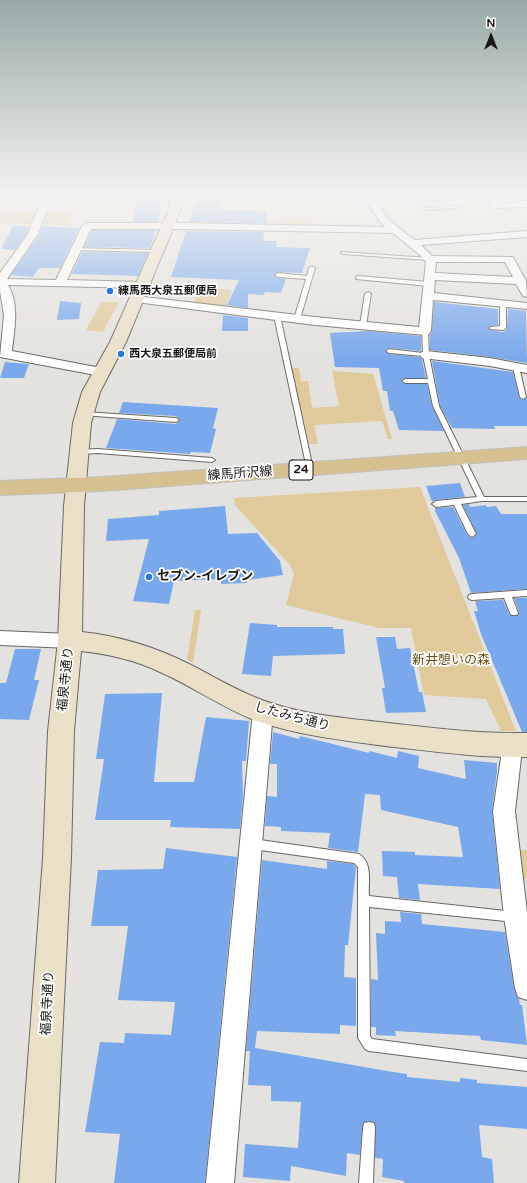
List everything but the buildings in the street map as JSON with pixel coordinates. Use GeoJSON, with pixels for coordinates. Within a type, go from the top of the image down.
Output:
{"type":"FeatureCollection","features":[{"type":"Feature","properties":{"kind":"main road","name":"練馬所沢線"},"geometry":{"type":"LineString","coordinates":[[0,488],[76,485],[527,453]]}},
{"type":"Feature","properties":{"kind":"street"},"geometry":{"type":"LineString","coordinates":[[0,282],[22,250]]}},
{"type":"Feature","properties":{"kind":"street"},"geometry":{"type":"LineString","coordinates":[[60,284],[74,250]]}},
{"type":"Feature","properties":{"kind":"street"},"geometry":{"type":"LineString","coordinates":[[0,282],[60,284],[139,292],[297,319],[426,331],[430,262],[422,250]]}},
{"type":"Feature","properties":{"kind":"street","name":"福泉寺通り"},"geometry":{"type":"LineString","coordinates":[[37,1183],[57,858],[61,731],[70,641],[76,485],[84,414],[91,392],[118,342],[156,252]]}},
{"type":"Feature","properties":{"kind":"street"},"geometry":{"type":"LineString","coordinates":[[429,259],[509,259],[527,294]]}},
{"type":"Feature","properties":{"kind":"street"},"geometry":{"type":"LineString","coordinates":[[429,280],[521,281]]}},
{"type":"Feature","properties":{"kind":"street"},"geometry":{"type":"LineString","coordinates":[[0,282],[7,293],[10,314],[2,353],[101,372]]}},
{"type":"Feature","properties":{"kind":"street"},"geometry":{"type":"LineString","coordinates":[[428,296],[527,306]]}},
{"type":"Feature","properties":{"kind":"street"},"geometry":{"type":"LineString","coordinates":[[426,355],[490,362],[522,368]]}},
{"type":"Feature","properties":{"kind":"street"},"geometry":{"type":"LineString","coordinates":[[0,638],[70,641]]}},
{"type":"Feature","properties":{"kind":"street","name":"したみち通り"},"geometry":{"type":"LineString","coordinates":[[70,641],[111,645],[153,658],[263,711],[331,728],[518,746]]}},
{"type":"Feature","properties":{"kind":"street"},"geometry":{"type":"LineString","coordinates":[[220,1183],[263,711]]}},
{"type":"Feature","properties":{"kind":"street"},"geometry":{"type":"LineString","coordinates":[[518,746],[511,758],[504,811],[516,917],[527,988]]}},
{"type":"Feature","properties":{"kind":"lane"},"geometry":{"type":"LineString","coordinates":[[108,250],[156,252]]}},
{"type":"Feature","properties":{"kind":"lane"},"geometry":{"type":"LineString","coordinates":[[343,253],[429,259]]}},
{"type":"Feature","properties":{"kind":"lane"},"geometry":{"type":"LineString","coordinates":[[297,319],[312,268]]}},
{"type":"Feature","properties":{"kind":"lane"},"geometry":{"type":"LineString","coordinates":[[278,275],[309,278]]}},
{"type":"Feature","properties":{"kind":"lane"},"geometry":{"type":"LineString","coordinates":[[358,278],[429,280]]}},
{"type":"Feature","properties":{"kind":"lane"},"geometry":{"type":"LineString","coordinates":[[364,325],[368,294]]}},
{"type":"Feature","properties":{"kind":"lane"},"geometry":{"type":"LineString","coordinates":[[492,328],[503,328],[503,304]]}},
{"type":"Feature","properties":{"kind":"lane"},"geometry":{"type":"LineString","coordinates":[[277,316],[310,469]]}},
{"type":"Feature","properties":{"kind":"lane"},"geometry":{"type":"LineString","coordinates":[[426,331],[426,355],[436,406],[482,498]]}},
{"type":"Feature","properties":{"kind":"lane"},"geometry":{"type":"LineString","coordinates":[[389,351],[426,355]]}},
{"type":"Feature","properties":{"kind":"lane"},"geometry":{"type":"LineString","coordinates":[[522,368],[523,397]]}},
{"type":"Feature","properties":{"kind":"lane"},"geometry":{"type":"LineString","coordinates":[[405,381],[431,381]]}},
{"type":"Feature","properties":{"kind":"lane"},"geometry":{"type":"LineString","coordinates":[[84,414],[176,420]]}},
{"type":"Feature","properties":{"kind":"lane"},"geometry":{"type":"LineString","coordinates":[[80,452],[98,451],[212,460]]}},
{"type":"Feature","properties":{"kind":"lane"},"geometry":{"type":"LineString","coordinates":[[436,504],[482,498],[527,499]]}},
{"type":"Feature","properties":{"kind":"lane"},"geometry":{"type":"LineString","coordinates":[[456,502],[472,534]]}},
{"type":"Feature","properties":{"kind":"lane"},"geometry":{"type":"LineString","coordinates":[[472,597],[527,593]]}},
{"type":"Feature","properties":{"kind":"lane"},"geometry":{"type":"LineString","coordinates":[[507,594],[514,613]]}},
{"type":"Feature","properties":{"kind":"lane"},"geometry":{"type":"LineString","coordinates":[[250,844],[355,858],[360,861],[363,866],[364,1038],[366,1042],[370,1045],[527,1065]]}},
{"type":"Feature","properties":{"kind":"lane"},"geometry":{"type":"LineString","coordinates":[[363,901],[516,917]]}},
{"type":"Feature","properties":{"kind":"lane"},"geometry":{"type":"LineString","coordinates":[[366,1183],[369,1128]]}},
{"type":"Feature","properties":{"kind":"green space"},"geometry":{"type":"Polygon","coordinates":[[[201,287],[232,290],[226,306],[193,303],[201,287]]]}},
{"type":"Feature","properties":{"kind":"green space"},"geometry":{"type":"Polygon","coordinates":[[[101,302],[119,302],[103,332],[86,330],[101,302]]]}},
{"type":"Feature","properties":{"kind":"green space"},"geometry":{"type":"Polygon","coordinates":[[[291,368],[299,368],[301,381],[308,381],[312,408],[339,406],[332,371],[373,374],[392,439],[388,439],[382,421],[314,425],[318,444],[309,444],[291,368]]]}},
{"type":"Feature","properties":{"kind":"green space","name":"新井憩いの森"},"geometry":{"type":"Polygon","coordinates":[[[420,487],[516,731],[501,731],[486,699],[424,695],[411,628],[379,628],[286,605],[294,573],[290,565],[235,505],[234,498],[420,487]]]}},
{"type":"Feature","properties":{"kind":"green space"},"geometry":{"type":"Polygon","coordinates":[[[195,610],[201,610],[193,663],[187,660],[195,610]]]}},
{"type":"Feature","properties":{"kind":"green space"},"geometry":{"type":"Polygon","coordinates":[[[517,850],[527,850],[527,879],[521,879],[517,850]]]}},
{"type":"Feature","properties":{"kind":"place","name":"練馬西大泉五郵便局"},"geometry":{"type":"Point","coordinates":[110,291]}},
{"type":"Feature","properties":{"kind":"place","name":"西大泉五郵便局前"},"geometry":{"type":"Point","coordinates":[121,354]}},
{"type":"Feature","properties":{"kind":"place","name":"セブン-イレブン"},"geometry":{"type":"Point","coordinates":[149,577]}}]}
